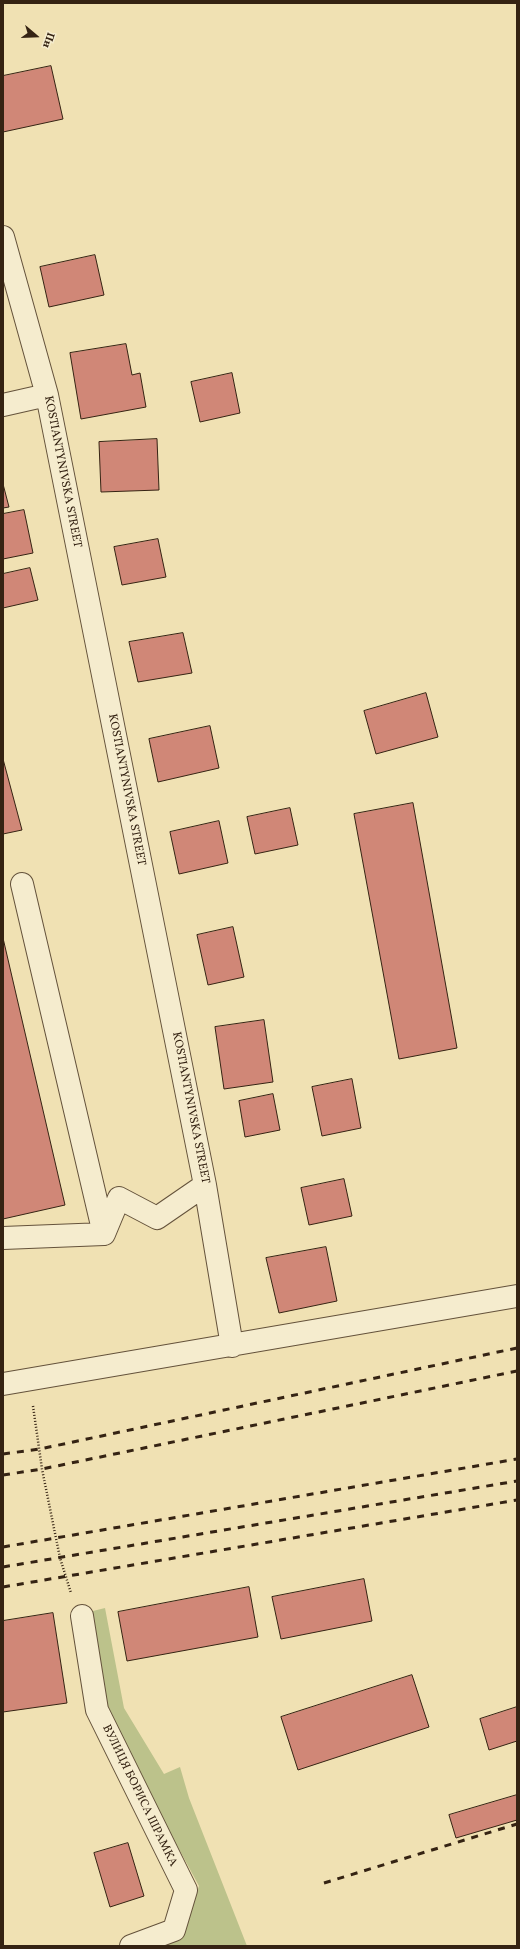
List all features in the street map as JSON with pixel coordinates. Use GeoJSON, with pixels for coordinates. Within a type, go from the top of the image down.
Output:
{"type":"FeatureCollection","features":[{"type":"Feature","properties":{"kind":"street","name":"KOSTIANTYNIVSKA STREET"},"geometry":{"type":"LineString","coordinates":[[3,238],[47,395],[205,1185],[232,1346]]}},
{"type":"Feature","properties":{"kind":"street"},"geometry":{"type":"LineString","coordinates":[[3,405],[47,395]]}},
{"type":"Feature","properties":{"kind":"street"},"geometry":{"type":"LineString","coordinates":[[22,884],[104,1234]]}},
{"type":"Feature","properties":{"kind":"street"},"geometry":{"type":"LineString","coordinates":[[104,1234],[119,1198],[157,1218],[205,1185]]}},
{"type":"Feature","properties":{"kind":"street"},"geometry":{"type":"LineString","coordinates":[[3,1238],[104,1234]]}},
{"type":"Feature","properties":{"kind":"street"},"geometry":{"type":"LineString","coordinates":[[3,1384],[517,1296]]}},
{"type":"Feature","properties":{"kind":"street","name":"ВУЛИЦЯ БОРИСА ШРАМКА"},"geometry":{"type":"LineString","coordinates":[[82,1616],[97,1710],[186,1890],[174,1930],[131,1946]]}},
{"type":"Feature","properties":{"kind":"path"},"geometry":{"type":"LineString","coordinates":[[28,1380],[42,1469],[60,1558],[74,1599],[82,1616]]}},
{"type":"Feature","properties":{"kind":"green space"},"geometry":{"type":"Polygon","coordinates":[[[105,1608],[124,1708],[164,1774],[180,1767],[189,1798],[247,1946],[151,1946],[182,1934],[199,1886],[102,1707],[89,1612],[105,1608]]]}},
{"type":"Feature","properties":{"kind":"building"},"geometry":{"type":"Polygon","coordinates":[[[51,66],[63,119],[3,132],[3,76],[51,66]]]}},
{"type":"Feature","properties":{"kind":"building"},"geometry":{"type":"Polygon","coordinates":[[[95,255],[104,295],[49,307],[40,267],[95,255]]]}},
{"type":"Feature","properties":{"kind":"building"},"geometry":{"type":"Polygon","coordinates":[[[126,344],[132,375],[140,373],[146,407],[81,419],[70,353],[126,344]]]}},
{"type":"Feature","properties":{"kind":"building"},"geometry":{"type":"Polygon","coordinates":[[[232,373],[240,413],[200,422],[191,382],[232,373]]]}},
{"type":"Feature","properties":{"kind":"building"},"geometry":{"type":"Polygon","coordinates":[[[157,439],[159,490],[101,492],[99,442],[157,439]]]}},
{"type":"Feature","properties":{"kind":"building"},"geometry":{"type":"Polygon","coordinates":[[[3,484],[9,507],[3,508],[3,484]]]}},
{"type":"Feature","properties":{"kind":"building"},"geometry":{"type":"Polygon","coordinates":[[[24,510],[33,553],[3,559],[3,514],[24,510]]]}},
{"type":"Feature","properties":{"kind":"building"},"geometry":{"type":"Polygon","coordinates":[[[158,539],[166,577],[122,585],[114,547],[158,539]]]}},
{"type":"Feature","properties":{"kind":"building"},"geometry":{"type":"Polygon","coordinates":[[[30,568],[38,600],[3,608],[3,574],[30,568]]]}},
{"type":"Feature","properties":{"kind":"building"},"geometry":{"type":"Polygon","coordinates":[[[183,633],[192,673],[138,682],[129,642],[183,633]]]}},
{"type":"Feature","properties":{"kind":"building"},"geometry":{"type":"Polygon","coordinates":[[[426,693],[438,737],[376,754],[364,711],[426,693]]]}},
{"type":"Feature","properties":{"kind":"building"},"geometry":{"type":"Polygon","coordinates":[[[210,726],[219,768],[158,782],[149,739],[210,726]]]}},
{"type":"Feature","properties":{"kind":"building"},"geometry":{"type":"Polygon","coordinates":[[[3,759],[22,830],[3,834],[3,759]]]}},
{"type":"Feature","properties":{"kind":"building"},"geometry":{"type":"Polygon","coordinates":[[[413,803],[457,1048],[399,1059],[354,814],[413,803]]]}},
{"type":"Feature","properties":{"kind":"building"},"geometry":{"type":"Polygon","coordinates":[[[290,808],[298,845],[255,854],[247,817],[290,808]]]}},
{"type":"Feature","properties":{"kind":"building"},"geometry":{"type":"Polygon","coordinates":[[[219,821],[228,863],[179,874],[170,832],[219,821]]]}},
{"type":"Feature","properties":{"kind":"building"},"geometry":{"type":"Polygon","coordinates":[[[233,927],[244,977],[208,985],[197,935],[233,927]]]}},
{"type":"Feature","properties":{"kind":"building"},"geometry":{"type":"Polygon","coordinates":[[[3,938],[65,1205],[3,1219],[3,938]]]}},
{"type":"Feature","properties":{"kind":"building"},"geometry":{"type":"Polygon","coordinates":[[[264,1020],[273,1082],[224,1089],[215,1027],[264,1020]]]}},
{"type":"Feature","properties":{"kind":"building"},"geometry":{"type":"Polygon","coordinates":[[[352,1079],[361,1128],[322,1136],[312,1087],[352,1079]]]}},
{"type":"Feature","properties":{"kind":"building"},"geometry":{"type":"Polygon","coordinates":[[[273,1094],[280,1130],[245,1137],[239,1101],[273,1094]]]}},
{"type":"Feature","properties":{"kind":"building"},"geometry":{"type":"Polygon","coordinates":[[[344,1179],[352,1216],[309,1225],[301,1188],[344,1179]]]}},
{"type":"Feature","properties":{"kind":"building"},"geometry":{"type":"Polygon","coordinates":[[[326,1247],[337,1301],[279,1313],[266,1258],[326,1247]]]}},
{"type":"Feature","properties":{"kind":"building"},"geometry":{"type":"Polygon","coordinates":[[[364,1579],[372,1621],[281,1639],[272,1597],[364,1579]]]}},
{"type":"Feature","properties":{"kind":"building"},"geometry":{"type":"Polygon","coordinates":[[[249,1587],[258,1637],[127,1661],[118,1612],[249,1587]]]}},
{"type":"Feature","properties":{"kind":"building"},"geometry":{"type":"Polygon","coordinates":[[[53,1613],[67,1703],[3,1712],[3,1621],[53,1613]]]}},
{"type":"Feature","properties":{"kind":"building"},"geometry":{"type":"Polygon","coordinates":[[[412,1675],[429,1727],[298,1770],[281,1717],[412,1675]]]}},
{"type":"Feature","properties":{"kind":"building"},"geometry":{"type":"Polygon","coordinates":[[[517,1707],[517,1741],[489,1750],[480,1719],[517,1707]]]}},
{"type":"Feature","properties":{"kind":"building"},"geometry":{"type":"Polygon","coordinates":[[[517,1795],[517,1820],[456,1838],[449,1815],[517,1795]]]}},
{"type":"Feature","properties":{"kind":"building"},"geometry":{"type":"Polygon","coordinates":[[[128,1843],[144,1896],[110,1907],[94,1853],[128,1843]]]}},
{"type":"Feature","properties":{"kind":"railway"},"geometry":{"type":"LineString","coordinates":[[3,1454],[40,1449],[517,1348]]}},
{"type":"Feature","properties":{"kind":"railway"},"geometry":{"type":"LineString","coordinates":[[3,1475],[42,1469],[517,1371]]}},
{"type":"Feature","properties":{"kind":"railway"},"geometry":{"type":"LineString","coordinates":[[3,1547],[517,1459]]}},
{"type":"Feature","properties":{"kind":"railway"},"geometry":{"type":"LineString","coordinates":[[3,1567],[517,1481]]}},
{"type":"Feature","properties":{"kind":"railway"},"geometry":{"type":"LineString","coordinates":[[3,1587],[517,1500]]}},
{"type":"Feature","properties":{"kind":"railway"},"geometry":{"type":"LineString","coordinates":[[324,1883],[517,1824]]}}]}
